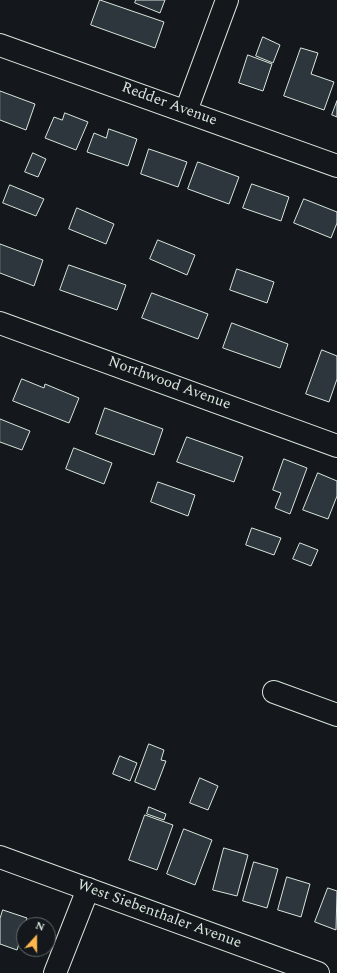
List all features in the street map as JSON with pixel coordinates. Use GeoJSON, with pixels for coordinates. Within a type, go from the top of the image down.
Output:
{"type":"FeatureCollection","features":[{"type":"Feature","properties":{"kind":"street"},"geometry":{"type":"LineString","coordinates":[[186,111],[227,0]]}},
{"type":"Feature","properties":{"kind":"street","name":"Redder Avenue"},"geometry":{"type":"LineString","coordinates":[[0,44],[337,166]]}},
{"type":"Feature","properties":{"kind":"street","name":"Northwood Avenue"},"geometry":{"type":"LineString","coordinates":[[0,323],[337,446]]}},
{"type":"Feature","properties":{"kind":"street"},"geometry":{"type":"LineString","coordinates":[[274,692],[337,715]]}},
{"type":"Feature","properties":{"kind":"street","name":"West Siebenthaler Avenue"},"geometry":{"type":"LineString","coordinates":[[0,857],[318,973]]}},
{"type":"Feature","properties":{"kind":"street"},"geometry":{"type":"LineString","coordinates":[[55,973],[88,889]]}},
{"type":"Feature","properties":{"kind":"building"},"geometry":{"type":"Polygon","coordinates":[[[100,0],[164,22],[155,48],[91,25],[100,0]]]}},
{"type":"Feature","properties":{"kind":"building"},"geometry":{"type":"Polygon","coordinates":[[[136,0],[165,0],[160,13],[135,3],[136,0]]]}},
{"type":"Feature","properties":{"kind":"building"},"geometry":{"type":"Polygon","coordinates":[[[263,37],[280,45],[273,63],[256,56],[263,37]]]}},
{"type":"Feature","properties":{"kind":"building"},"geometry":{"type":"Polygon","coordinates":[[[301,48],[318,53],[311,74],[334,82],[324,110],[284,96],[301,48]]]}},
{"type":"Feature","properties":{"kind":"building"},"geometry":{"type":"Polygon","coordinates":[[[248,55],[272,64],[263,91],[239,83],[248,55]]]}},
{"type":"Feature","properties":{"kind":"building"},"geometry":{"type":"Polygon","coordinates":[[[0,91],[35,104],[26,130],[0,120],[0,91]]]}},
{"type":"Feature","properties":{"kind":"building"},"geometry":{"type":"Polygon","coordinates":[[[337,101],[337,117],[332,115],[337,101]]]}},
{"type":"Feature","properties":{"kind":"building"},"geometry":{"type":"Polygon","coordinates":[[[65,113],[88,122],[76,150],[45,138],[54,117],[62,120],[65,113]]]}},
{"type":"Feature","properties":{"kind":"building"},"geometry":{"type":"Polygon","coordinates":[[[109,129],[137,139],[128,166],[87,152],[94,133],[106,138],[109,129]]]}},
{"type":"Feature","properties":{"kind":"building"},"geometry":{"type":"Polygon","coordinates":[[[149,149],[187,162],[178,187],[141,174],[149,149]]]}},
{"type":"Feature","properties":{"kind":"building"},"geometry":{"type":"Polygon","coordinates":[[[33,153],[46,159],[38,177],[25,172],[33,153]]]}},
{"type":"Feature","properties":{"kind":"building"},"geometry":{"type":"Polygon","coordinates":[[[198,162],[239,177],[229,204],[188,189],[198,162]]]}},
{"type":"Feature","properties":{"kind":"building"},"geometry":{"type":"Polygon","coordinates":[[[252,184],[289,197],[281,221],[243,208],[252,184]]]}},
{"type":"Feature","properties":{"kind":"building"},"geometry":{"type":"Polygon","coordinates":[[[10,185],[44,199],[36,216],[3,203],[10,185]]]}},
{"type":"Feature","properties":{"kind":"building"},"geometry":{"type":"Polygon","coordinates":[[[304,199],[337,212],[337,223],[331,238],[294,223],[304,199]]]}},
{"type":"Feature","properties":{"kind":"building"},"geometry":{"type":"Polygon","coordinates":[[[77,208],[114,224],[106,244],[69,229],[77,208]]]}},
{"type":"Feature","properties":{"kind":"building"},"geometry":{"type":"Polygon","coordinates":[[[158,240],[195,255],[187,275],[150,259],[158,240]]]}},
{"type":"Feature","properties":{"kind":"building"},"geometry":{"type":"Polygon","coordinates":[[[0,244],[43,260],[34,286],[0,273],[0,244]]]}},
{"type":"Feature","properties":{"kind":"building"},"geometry":{"type":"Polygon","coordinates":[[[69,265],[126,285],[117,310],[60,290],[69,265]]]}},
{"type":"Feature","properties":{"kind":"building"},"geometry":{"type":"Polygon","coordinates":[[[237,269],[274,282],[267,303],[230,290],[237,269]]]}},
{"type":"Feature","properties":{"kind":"building"},"geometry":{"type":"Polygon","coordinates":[[[152,293],[208,314],[198,339],[142,318],[152,293]]]}},
{"type":"Feature","properties":{"kind":"building"},"geometry":{"type":"Polygon","coordinates":[[[232,323],[288,344],[280,368],[223,348],[232,323]]]}},
{"type":"Feature","properties":{"kind":"building"},"geometry":{"type":"Polygon","coordinates":[[[322,350],[337,356],[337,379],[329,402],[306,394],[322,350]]]}},
{"type":"Feature","properties":{"kind":"building"},"geometry":{"type":"Polygon","coordinates":[[[22,379],[44,388],[45,384],[79,398],[69,423],[13,401],[22,379]]]}},
{"type":"Feature","properties":{"kind":"building"},"geometry":{"type":"Polygon","coordinates":[[[105,408],[163,429],[154,455],[96,434],[105,408]]]}},
{"type":"Feature","properties":{"kind":"building"},"geometry":{"type":"Polygon","coordinates":[[[0,419],[30,431],[22,450],[0,442],[0,419]]]}},
{"type":"Feature","properties":{"kind":"building"},"geometry":{"type":"Polygon","coordinates":[[[187,437],[243,457],[234,482],[177,462],[187,437]]]}},
{"type":"Feature","properties":{"kind":"building"},"geometry":{"type":"Polygon","coordinates":[[[74,448],[112,463],[104,484],[66,469],[74,448]]]}},
{"type":"Feature","properties":{"kind":"building"},"geometry":{"type":"Polygon","coordinates":[[[284,459],[307,468],[290,514],[275,508],[281,493],[273,490],[284,459]]]}},
{"type":"Feature","properties":{"kind":"building"},"geometry":{"type":"Polygon","coordinates":[[[318,473],[337,481],[337,496],[328,519],[303,510],[318,473]]]}},
{"type":"Feature","properties":{"kind":"building"},"geometry":{"type":"Polygon","coordinates":[[[158,482],[195,495],[188,516],[151,502],[158,482]]]}},
{"type":"Feature","properties":{"kind":"building"},"geometry":{"type":"Polygon","coordinates":[[[252,528],[281,538],[274,555],[246,545],[252,528]]]}},
{"type":"Feature","properties":{"kind":"building"},"geometry":{"type":"Polygon","coordinates":[[[300,543],[318,550],[311,566],[293,559],[300,543]]]}},
{"type":"Feature","properties":{"kind":"building"},"geometry":{"type":"Polygon","coordinates":[[[149,744],[164,750],[161,760],[166,761],[155,790],[135,782],[149,744]]]}},
{"type":"Feature","properties":{"kind":"building"},"geometry":{"type":"Polygon","coordinates":[[[120,756],[137,763],[130,781],[113,774],[120,756]]]}},
{"type":"Feature","properties":{"kind":"building"},"geometry":{"type":"Polygon","coordinates":[[[200,778],[218,786],[208,810],[190,803],[200,778]]]}},
{"type":"Feature","properties":{"kind":"building"},"geometry":{"type":"Polygon","coordinates":[[[149,807],[166,814],[164,820],[147,814],[149,807]]]}},
{"type":"Feature","properties":{"kind":"building"},"geometry":{"type":"Polygon","coordinates":[[[145,815],[173,825],[157,870],[129,860],[145,815]]]}},
{"type":"Feature","properties":{"kind":"building"},"geometry":{"type":"Polygon","coordinates":[[[184,829],[212,840],[195,885],[167,874],[184,829]]]}},
{"type":"Feature","properties":{"kind":"building"},"geometry":{"type":"Polygon","coordinates":[[[224,848],[248,855],[237,896],[213,890],[224,848]]]}},
{"type":"Feature","properties":{"kind":"building"},"geometry":{"type":"Polygon","coordinates":[[[254,862],[278,869],[267,908],[243,901],[254,862]]]}},
{"type":"Feature","properties":{"kind":"building"},"geometry":{"type":"Polygon","coordinates":[[[287,877],[310,884],[301,917],[278,910],[287,877]]]}},
{"type":"Feature","properties":{"kind":"building"},"geometry":{"type":"Polygon","coordinates":[[[328,888],[337,891],[336,930],[315,922],[328,888]]]}},
{"type":"Feature","properties":{"kind":"building"},"geometry":{"type":"Polygon","coordinates":[[[3,910],[24,917],[16,917],[16,950],[0,944],[0,919],[3,910]]]}}]}
